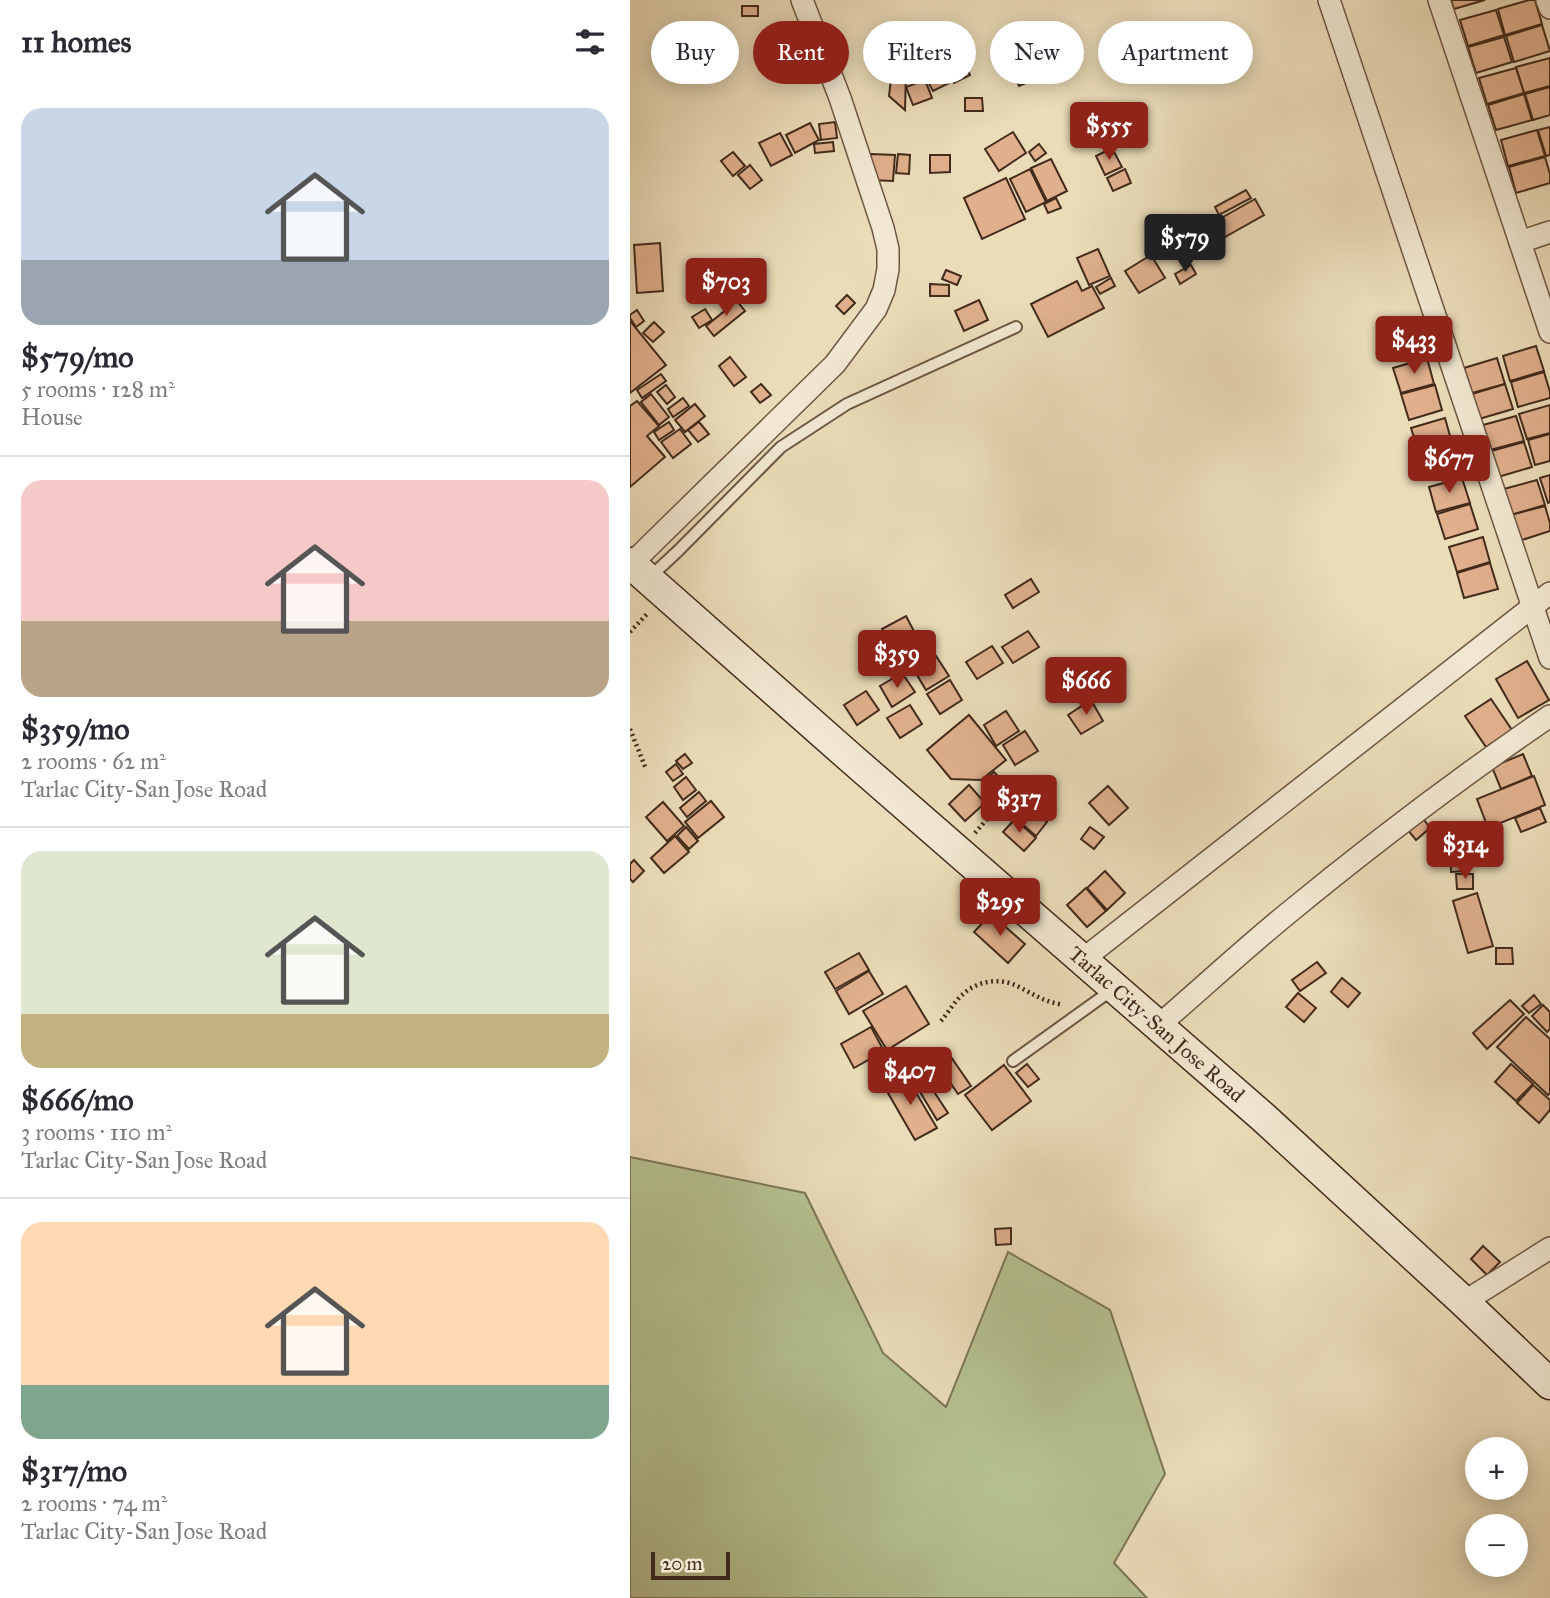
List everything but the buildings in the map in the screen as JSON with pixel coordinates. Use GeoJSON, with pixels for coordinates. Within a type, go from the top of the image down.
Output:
{"type":"FeatureCollection","features":[{"type":"Feature","properties":{"kind":"main road","name":"Tarlac City-San Jose Road"},"geometry":{"type":"LineString","coordinates":[[636,569],[1264,1118],[1550,1384]]}},
{"type":"Feature","properties":{"kind":"street"},"geometry":{"type":"LineString","coordinates":[[636,569],[835,364],[876,309],[884,290],[888,249],[883,228],[840,98],[802,0]]}},
{"type":"Feature","properties":{"kind":"street"},"geometry":{"type":"LineString","coordinates":[[1329,0],[1550,658]]}},
{"type":"Feature","properties":{"kind":"street"},"geometry":{"type":"LineString","coordinates":[[1439,0],[1550,332]]}},
{"type":"Feature","properties":{"kind":"street"},"geometry":{"type":"LineString","coordinates":[[1547,0],[1550,8]]}},
{"type":"Feature","properties":{"kind":"street"},"geometry":{"type":"LineString","coordinates":[[1520,242],[1550,232]]}},
{"type":"Feature","properties":{"kind":"street"},"geometry":{"type":"LineString","coordinates":[[1082,960],[1550,593]]}},
{"type":"Feature","properties":{"kind":"street"},"geometry":{"type":"LineString","coordinates":[[1158,1026],[1287,914],[1441,794],[1550,716]]}},
{"type":"Feature","properties":{"kind":"street"},"geometry":{"type":"LineString","coordinates":[[1464,1302],[1550,1248]]}},
{"type":"Feature","properties":{"kind":"lane"},"geometry":{"type":"LineString","coordinates":[[636,569],[678,551],[781,447],[847,404],[1016,327]]}},
{"type":"Feature","properties":{"kind":"lane"},"geometry":{"type":"LineString","coordinates":[[1013,1061],[1115,988]]}},
{"type":"Feature","properties":{"kind":"path"},"geometry":{"type":"LineString","coordinates":[[630,729],[646,769]]}},
{"type":"Feature","properties":{"kind":"path"},"geometry":{"type":"LineString","coordinates":[[958,852],[1005,799]]}},
{"type":"Feature","properties":{"kind":"path"},"geometry":{"type":"LineString","coordinates":[[941,1021],[962,994],[978,985],[994,981],[1007,981],[1042,1000],[1066,1003]]}},
{"type":"Feature","properties":{"kind":"green space"},"geometry":{"type":"Polygon","coordinates":[[[630,1157],[805,1193],[883,1353],[946,1407],[1008,1252],[1110,1310],[1165,1474],[1114,1563],[1147,1598],[630,1598],[630,1157]]]}}]}
